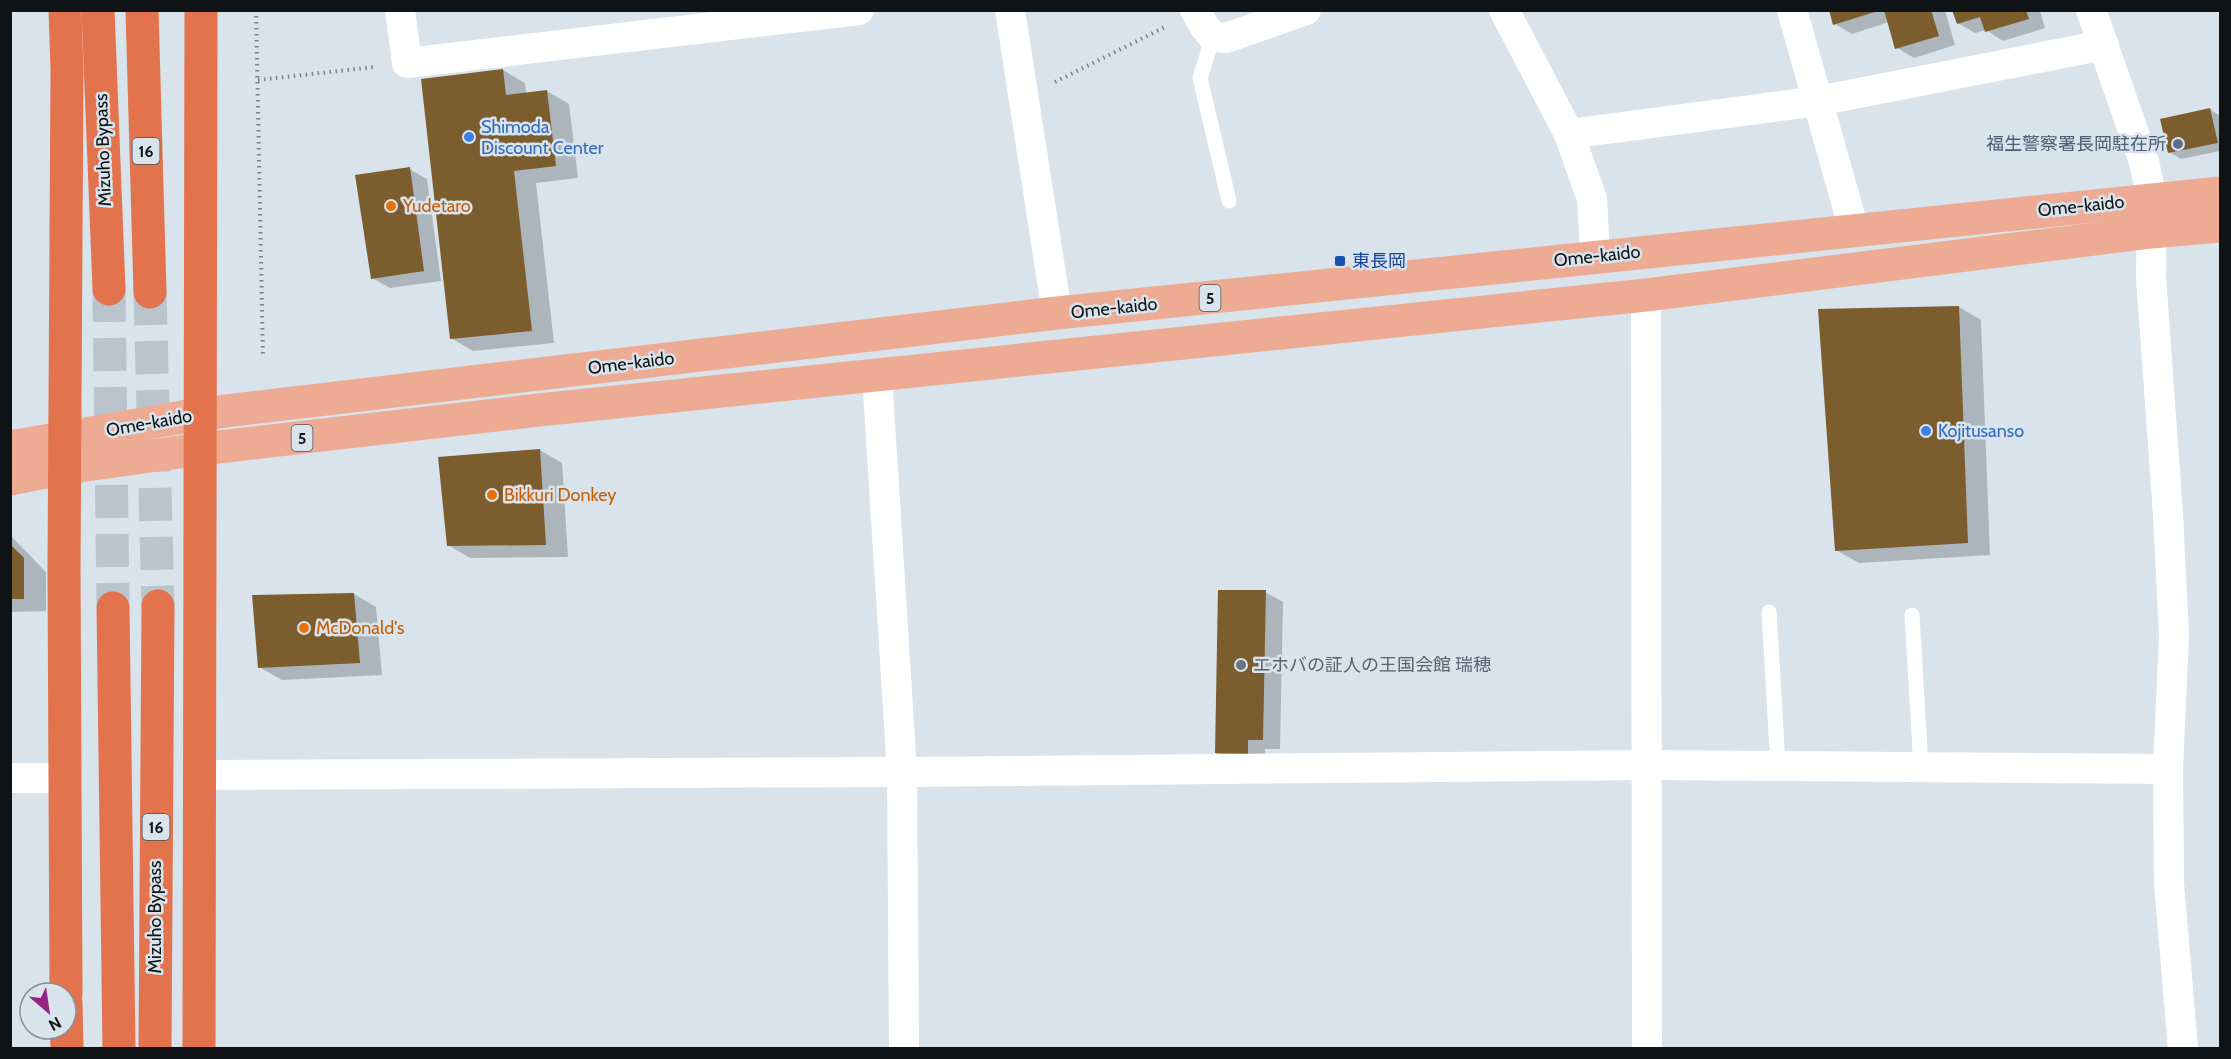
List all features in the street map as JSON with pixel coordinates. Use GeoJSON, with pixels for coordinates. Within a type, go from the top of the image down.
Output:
{"type":"FeatureCollection","features":[{"type":"Feature","properties":{"kind":"highway"},"geometry":{"type":"LineString","coordinates":[[65,10],[67,70],[64,279],[66,981]]}},
{"type":"Feature","properties":{"kind":"highway","name":"Mizuho Bypass"},"geometry":{"type":"LineString","coordinates":[[98,10],[109,289]]}},
{"type":"Feature","properties":{"kind":"highway","name":"16"},"geometry":{"type":"LineString","coordinates":[[142,10],[150,292]]}},
{"type":"Feature","properties":{"kind":"highway"},"geometry":{"type":"LineString","coordinates":[[199,1048],[201,10]]}},
{"type":"Feature","properties":{"kind":"highway","name":"Mizuho Bypass"},"geometry":{"type":"LineString","coordinates":[[155,1048],[158,606]]}},
{"type":"Feature","properties":{"kind":"highway","name":"Mizuho Bypass"},"geometry":{"type":"LineString","coordinates":[[113,608],[119,1048]]}},
{"type":"Feature","properties":{"kind":"main road","name":"Ome-kaido"},"geometry":{"type":"LineString","coordinates":[[10,479],[66,453],[200,414],[1057,313],[2220,193]]}},
{"type":"Feature","properties":{"kind":"main road","name":"Ome-kaido"},"geometry":{"type":"LineString","coordinates":[[10,447],[66,453],[201,449],[551,409],[1646,295],[2151,232],[2220,226]]}},
{"type":"Feature","properties":{"kind":"street"},"geometry":{"type":"LineString","coordinates":[[400,10],[407,63],[859,10]]}},
{"type":"Feature","properties":{"kind":"street"},"geometry":{"type":"LineString","coordinates":[[1010,10],[1057,313]]}},
{"type":"Feature","properties":{"kind":"street"},"geometry":{"type":"LineString","coordinates":[[1195,10],[1213,37],[1226,38],[1306,10]]}},
{"type":"Feature","properties":{"kind":"street"},"geometry":{"type":"LineString","coordinates":[[1504,10],[1569,134],[1592,200],[1595,256]]}},
{"type":"Feature","properties":{"kind":"street"},"geometry":{"type":"LineString","coordinates":[[1792,10],[1854,230]]}},
{"type":"Feature","properties":{"kind":"street"},"geometry":{"type":"LineString","coordinates":[[2094,11],[2144,162],[2152,199],[2151,278],[2174,635],[2168,769],[2169,884],[2183,1048]]}},
{"type":"Feature","properties":{"kind":"street"},"geometry":{"type":"LineString","coordinates":[[1569,134],[1818,101],[2104,45]]}},
{"type":"Feature","properties":{"kind":"street"},"geometry":{"type":"LineString","coordinates":[[1646,295],[1647,1048]]}},
{"type":"Feature","properties":{"kind":"street"},"geometry":{"type":"LineString","coordinates":[[877,375],[902,772],[904,1048]]}},
{"type":"Feature","properties":{"kind":"street"},"geometry":{"type":"LineString","coordinates":[[200,775],[902,772],[1646,765],[2168,769]]}},
{"type":"Feature","properties":{"kind":"street"},"geometry":{"type":"LineString","coordinates":[[10,778],[64,778]]}},
{"type":"Feature","properties":{"kind":"lane"},"geometry":{"type":"LineString","coordinates":[[1213,37],[1200,78],[1229,201]]}},
{"type":"Feature","properties":{"kind":"lane"},"geometry":{"type":"LineString","coordinates":[[1769,612],[1778,766]]}},
{"type":"Feature","properties":{"kind":"lane"},"geometry":{"type":"LineString","coordinates":[[1912,615],[1921,767]]}},
{"type":"Feature","properties":{"kind":"path"},"geometry":{"type":"LineString","coordinates":[[256,10],[263,358]]}},
{"type":"Feature","properties":{"kind":"path"},"geometry":{"type":"LineString","coordinates":[[1049,85],[1169,25],[1166,18]]}},
{"type":"Feature","properties":{"kind":"path"},"geometry":{"type":"LineString","coordinates":[[258,80],[407,63]]}},
{"type":"Feature","properties":{"kind":"building"},"geometry":{"type":"Polygon","coordinates":[[[1829,10],[1878,10],[1878,11],[1833,25],[1829,10]]]}},
{"type":"Feature","properties":{"kind":"building"},"geometry":{"type":"Polygon","coordinates":[[[1884,10],[1931,10],[1939,36],[1895,49],[1884,10]]]}},
{"type":"Feature","properties":{"kind":"building"},"geometry":{"type":"Polygon","coordinates":[[[1952,10],[2026,10],[2029,19],[1985,32],[1980,17],[1957,24],[1952,10]]]}},
{"type":"Feature","properties":{"kind":"building"},"geometry":{"type":"Polygon","coordinates":[[[503,69],[506,95],[547,90],[556,166],[514,171],[532,331],[450,339],[421,79],[503,69]]]}},
{"type":"Feature","properties":{"kind":"building"},"geometry":{"type":"Polygon","coordinates":[[[2210,108],[2218,143],[2168,153],[2160,119],[2210,108]]]}},
{"type":"Feature","properties":{"kind":"building"},"geometry":{"type":"Polygon","coordinates":[[[410,167],[424,271],[371,279],[355,175],[410,167]]]}},
{"type":"Feature","properties":{"kind":"building"},"geometry":{"type":"Polygon","coordinates":[[[1959,306],[1968,543],[1835,551],[1818,309],[1959,306]]]}},
{"type":"Feature","properties":{"kind":"building"},"geometry":{"type":"Polygon","coordinates":[[[540,449],[546,545],[447,546],[438,457],[540,449]]]}},
{"type":"Feature","properties":{"kind":"building"},"geometry":{"type":"Polygon","coordinates":[[[10,544],[24,558],[24,599],[10,599],[10,544]]]}},
{"type":"Feature","properties":{"kind":"building","name":"エホバの証人の王国会館 瑞穂"},"geometry":{"type":"Polygon","coordinates":[[[1218,590],[1266,590],[1263,740],[1248,740],[1248,754],[1215,753],[1218,590]]]}},
{"type":"Feature","properties":{"kind":"building"},"geometry":{"type":"Polygon","coordinates":[[[354,593],[360,663],[258,668],[252,595],[354,593]]]}},
{"type":"Feature","properties":{"kind":"tunnel"},"geometry":{"type":"LineString","coordinates":[[109,289],[113,608]]}},
{"type":"Feature","properties":{"kind":"tunnel"},"geometry":{"type":"LineString","coordinates":[[150,292],[158,606]]}},
{"type":"Feature","properties":{"kind":"place","name":"Shimoda Discount Center"},"geometry":{"type":"Point","coordinates":[469,137]}},
{"type":"Feature","properties":{"kind":"place","name":"福生警察署長岡駐在所"},"geometry":{"type":"Point","coordinates":[2178,144]}},
{"type":"Feature","properties":{"kind":"place","name":"Yudetaro"},"geometry":{"type":"Point","coordinates":[391,206]}},
{"type":"Feature","properties":{"kind":"place","name":"東長岡"},"geometry":{"type":"Point","coordinates":[1340,261]}},
{"type":"Feature","properties":{"kind":"place","name":"Kojitusanso"},"geometry":{"type":"Point","coordinates":[1926,431]}},
{"type":"Feature","properties":{"kind":"place","name":"Bikkuri Donkey"},"geometry":{"type":"Point","coordinates":[492,495]}},
{"type":"Feature","properties":{"kind":"place","name":"McDonald's"},"geometry":{"type":"Point","coordinates":[304,628]}},
{"type":"Feature","properties":{"kind":"place","name":"エホバの証人の王国会館 瑞穂"},"geometry":{"type":"Point","coordinates":[1241,665]}}]}
